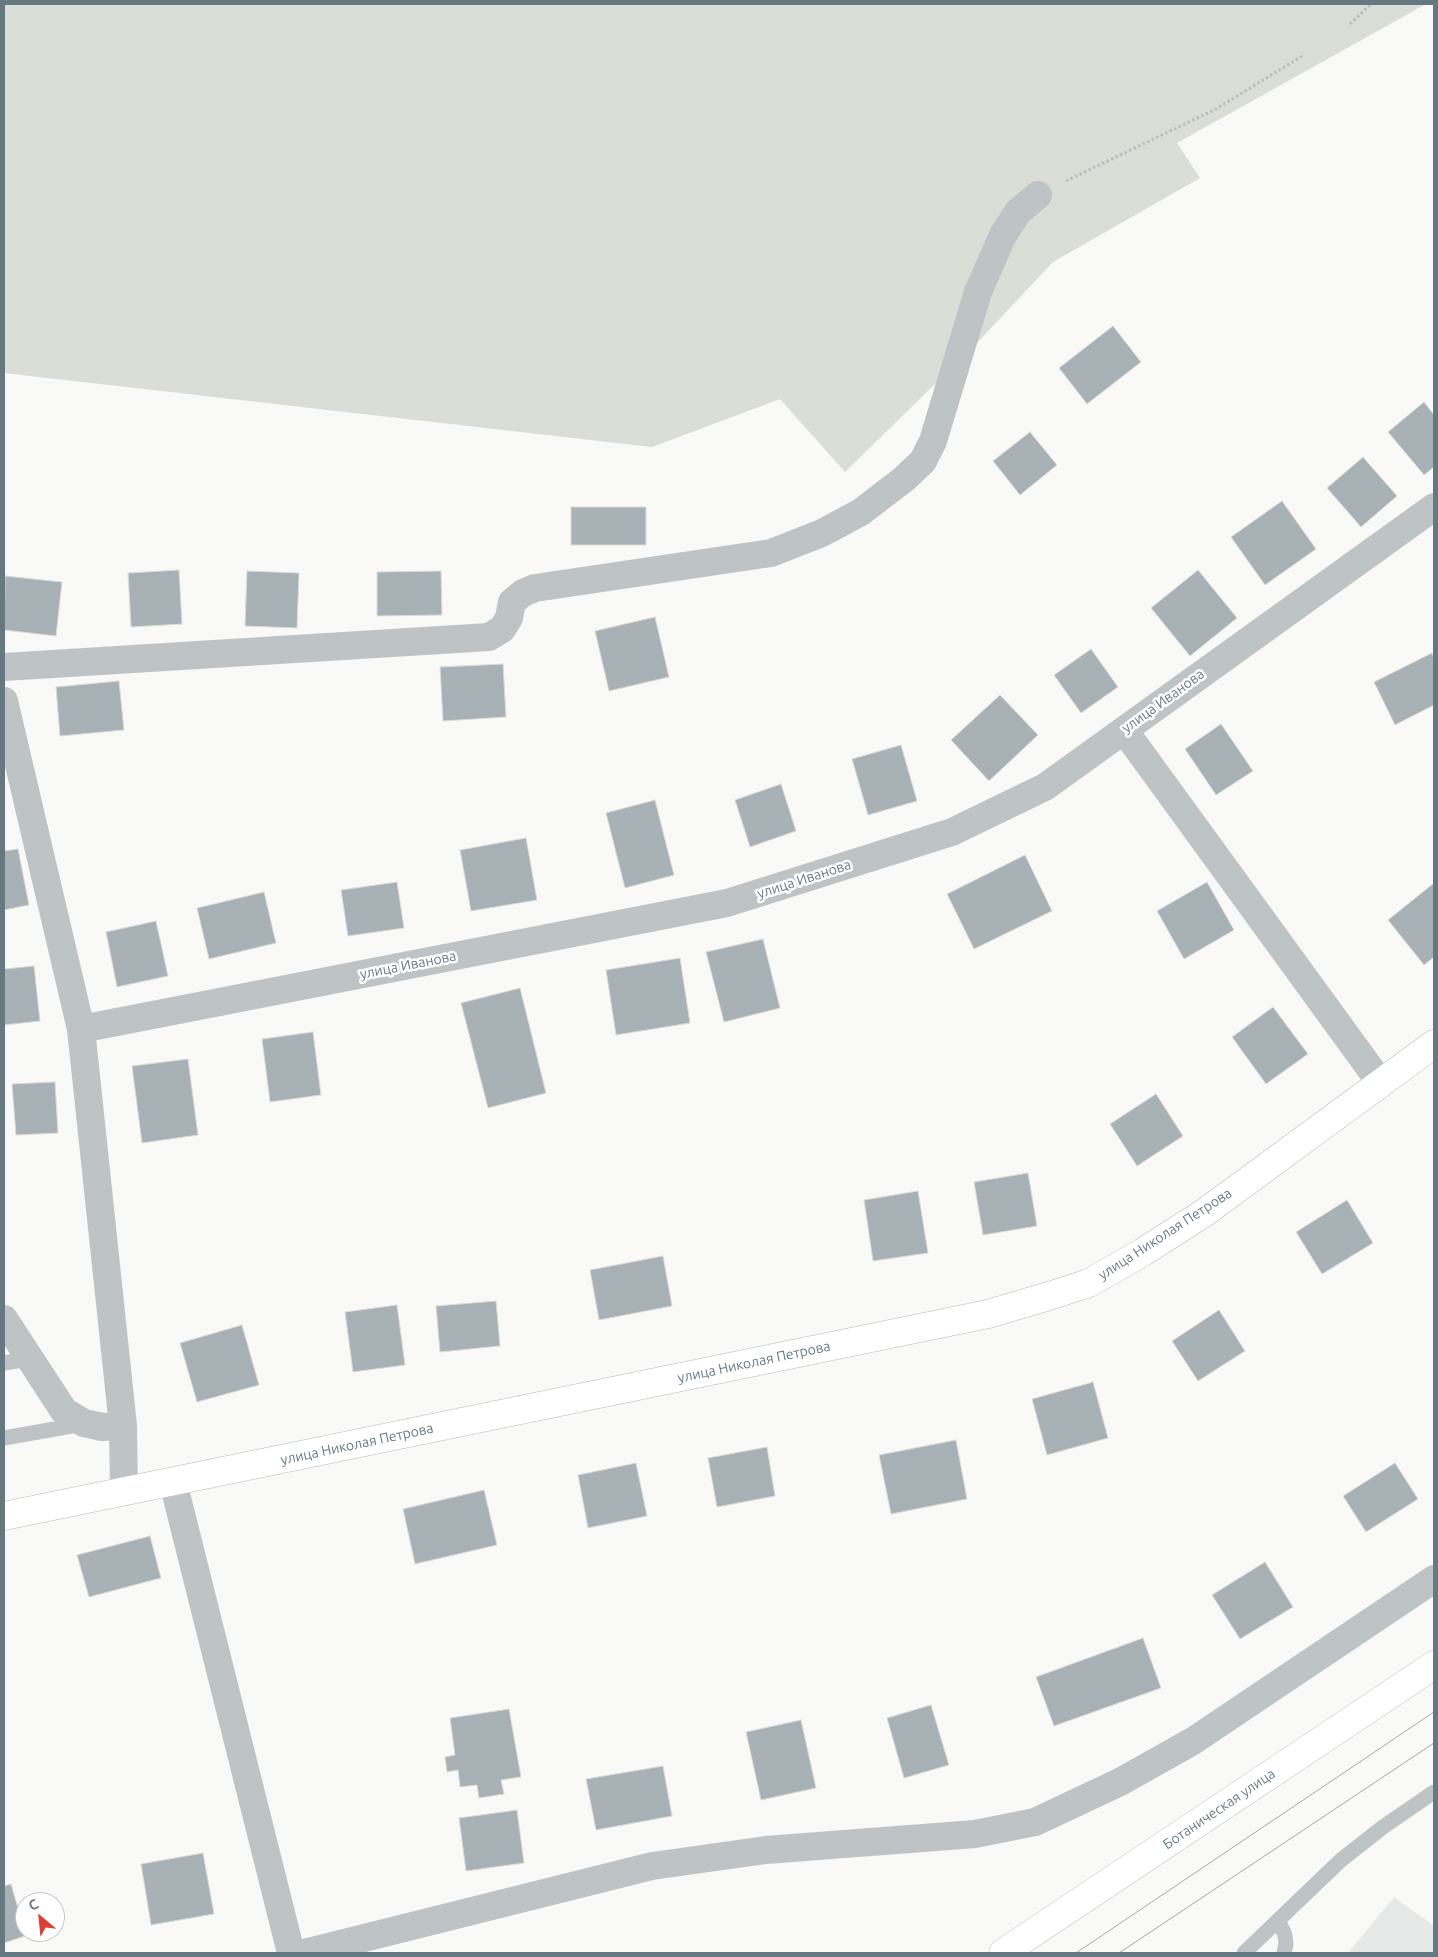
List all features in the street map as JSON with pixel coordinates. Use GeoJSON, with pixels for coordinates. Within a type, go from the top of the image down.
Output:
{"type":"FeatureCollection","features":[{"type":"Feature","properties":{"kind":"main road","name":"улица Николая Петрова"},"geometry":{"type":"LineString","coordinates":[[4,1516],[988,1314],[1049,1296],[1088,1283],[1166,1237],[1204,1212],[1434,1044]]}},
{"type":"Feature","properties":{"kind":"main road","name":"Ботаническая улица"},"geometry":{"type":"LineString","coordinates":[[1003,1953],[1434,1665]]}},
{"type":"Feature","properties":{"kind":"street"},"geometry":{"type":"LineString","coordinates":[[4,667],[489,637],[502,629],[509,618],[512,602],[523,593],[536,588],[771,553],[822,533],[861,512],[904,479],[923,461],[933,441],[978,292],[1003,235],[1018,212],[1038,194]]}},
{"type":"Feature","properties":{"kind":"street","name":"улица Иванова"},"geometry":{"type":"LineString","coordinates":[[81,1029],[727,903],[952,832],[1045,787],[1434,507]]}},
{"type":"Feature","properties":{"kind":"street"},"geometry":{"type":"LineString","coordinates":[[4,701],[81,1029],[123,1426],[124,1492]]}},
{"type":"Feature","properties":{"kind":"street"},"geometry":{"type":"LineString","coordinates":[[1124,730],[1380,1082]]}},
{"type":"Feature","properties":{"kind":"street"},"geometry":{"type":"LineString","coordinates":[[4,1319],[64,1410],[84,1423],[102,1428],[123,1426]]}},
{"type":"Feature","properties":{"kind":"street"},"geometry":{"type":"LineString","coordinates":[[173,1482],[292,1953]]}},
{"type":"Feature","properties":{"kind":"street"},"geometry":{"type":"LineString","coordinates":[[304,1953],[652,1866],[766,1850],[975,1834],[1035,1822],[1120,1782],[1193,1741],[1434,1579]]}},
{"type":"Feature","properties":{"kind":"lane"},"geometry":{"type":"LineString","coordinates":[[4,1363],[30,1359]]}},
{"type":"Feature","properties":{"kind":"lane"},"geometry":{"type":"LineString","coordinates":[[4,1438],[84,1423]]}},
{"type":"Feature","properties":{"kind":"lane"},"geometry":{"type":"LineString","coordinates":[[1244,1953],[1341,1860],[1383,1827],[1434,1792]]}},
{"type":"Feature","properties":{"kind":"lane"},"geometry":{"type":"LineString","coordinates":[[1278,1920],[1285,1935],[1284,1953]]}},
{"type":"Feature","properties":{"kind":"path"},"geometry":{"type":"LineString","coordinates":[[1350,24],[1370,4]]}},
{"type":"Feature","properties":{"kind":"path"},"geometry":{"type":"LineString","coordinates":[[1038,194],[1216,109],[1302,56]]}},
{"type":"Feature","properties":{"kind":"shaded area"},"geometry":{"type":"Polygon","coordinates":[[[4,4],[1426,4],[1177,143],[1200,178],[1053,262],[976,344],[845,472],[780,399],[652,447],[4,373],[4,4]]]}},
{"type":"Feature","properties":{"kind":"shaded area"},"geometry":{"type":"Polygon","coordinates":[[[1394,1897],[1434,1926],[1434,1953],[1348,1953],[1394,1897]]]}},
{"type":"Feature","properties":{"kind":"building"},"geometry":{"type":"Polygon","coordinates":[[[1113,326],[1141,362],[1087,404],[1059,368],[1113,326]]]}},
{"type":"Feature","properties":{"kind":"building"},"geometry":{"type":"Polygon","coordinates":[[[1424,402],[1434,415],[1434,467],[1424,475],[1388,432],[1424,402]]]}},
{"type":"Feature","properties":{"kind":"building"},"geometry":{"type":"Polygon","coordinates":[[[1030,432],[1057,465],[1020,495],[993,461],[1030,432]]]}},
{"type":"Feature","properties":{"kind":"building"},"geometry":{"type":"Polygon","coordinates":[[[1363,457],[1397,496],[1361,527],[1327,488],[1363,457]]]}},
{"type":"Feature","properties":{"kind":"building"},"geometry":{"type":"Polygon","coordinates":[[[1282,501],[1316,549],[1265,585],[1231,537],[1282,501]]]}},
{"type":"Feature","properties":{"kind":"building"},"geometry":{"type":"Polygon","coordinates":[[[571,507],[646,507],[646,545],[571,545],[571,507]]]}},
{"type":"Feature","properties":{"kind":"building"},"geometry":{"type":"Polygon","coordinates":[[[179,570],[182,624],[131,627],[128,573],[179,570]]]}},
{"type":"Feature","properties":{"kind":"building"},"geometry":{"type":"Polygon","coordinates":[[[1198,570],[1237,618],[1190,656],[1151,608],[1198,570]]]}},
{"type":"Feature","properties":{"kind":"building"},"geometry":{"type":"Polygon","coordinates":[[[247,571],[299,573],[297,628],[245,626],[247,571]]]}},
{"type":"Feature","properties":{"kind":"building"},"geometry":{"type":"Polygon","coordinates":[[[441,571],[442,615],[377,616],[377,572],[441,571]]]}},
{"type":"Feature","properties":{"kind":"building"},"geometry":{"type":"Polygon","coordinates":[[[5,576],[62,582],[56,636],[4,630],[5,576]]]}},
{"type":"Feature","properties":{"kind":"building"},"geometry":{"type":"Polygon","coordinates":[[[655,617],[669,677],[609,691],[595,631],[655,617]]]}},
{"type":"Feature","properties":{"kind":"building"},"geometry":{"type":"Polygon","coordinates":[[[1091,649],[1118,687],[1081,713],[1054,675],[1091,649]]]}},
{"type":"Feature","properties":{"kind":"building"},"geometry":{"type":"Polygon","coordinates":[[[1432,653],[1434,659],[1434,705],[1395,725],[1374,682],[1432,653]]]}},
{"type":"Feature","properties":{"kind":"building"},"geometry":{"type":"Polygon","coordinates":[[[503,664],[506,717],[443,721],[440,667],[503,664]]]}},
{"type":"Feature","properties":{"kind":"building"},"geometry":{"type":"Polygon","coordinates":[[[119,681],[124,730],[60,736],[56,687],[119,681]]]}},
{"type":"Feature","properties":{"kind":"building"},"geometry":{"type":"Polygon","coordinates":[[[1000,695],[1038,735],[989,781],[951,740],[1000,695]]]}},
{"type":"Feature","properties":{"kind":"building"},"geometry":{"type":"Polygon","coordinates":[[[1221,724],[1253,771],[1216,795],[1185,749],[1221,724]]]}},
{"type":"Feature","properties":{"kind":"building"},"geometry":{"type":"Polygon","coordinates":[[[901,745],[917,801],[868,815],[852,759],[901,745]]]}},
{"type":"Feature","properties":{"kind":"building"},"geometry":{"type":"Polygon","coordinates":[[[781,784],[796,831],[750,847],[735,800],[781,784]]]}},
{"type":"Feature","properties":{"kind":"building"},"geometry":{"type":"Polygon","coordinates":[[[655,800],[674,875],[625,888],[606,813],[655,800]]]}},
{"type":"Feature","properties":{"kind":"building"},"geometry":{"type":"Polygon","coordinates":[[[526,838],[537,900],[471,911],[460,850],[526,838]]]}},
{"type":"Feature","properties":{"kind":"building"},"geometry":{"type":"Polygon","coordinates":[[[18,849],[29,905],[4,910],[4,851],[18,849]]]}},
{"type":"Feature","properties":{"kind":"building"},"geometry":{"type":"Polygon","coordinates":[[[1025,855],[1052,911],[974,949],[947,894],[1025,855]]]}},
{"type":"Feature","properties":{"kind":"building"},"geometry":{"type":"Polygon","coordinates":[[[397,882],[404,928],[348,936],[341,890],[397,882]]]}},
{"type":"Feature","properties":{"kind":"building"},"geometry":{"type":"Polygon","coordinates":[[[1207,882],[1234,930],[1184,959],[1157,911],[1207,882]]]}},
{"type":"Feature","properties":{"kind":"building"},"geometry":{"type":"Polygon","coordinates":[[[1434,883],[1434,957],[1424,965],[1388,920],[1434,883]]]}},
{"type":"Feature","properties":{"kind":"building"},"geometry":{"type":"Polygon","coordinates":[[[264,892],[276,943],[209,959],[197,908],[264,892]]]}},
{"type":"Feature","properties":{"kind":"building"},"geometry":{"type":"Polygon","coordinates":[[[156,921],[168,976],[117,987],[106,932],[156,921]]]}},
{"type":"Feature","properties":{"kind":"building"},"geometry":{"type":"Polygon","coordinates":[[[763,939],[780,1008],[724,1022],[706,952],[763,939]]]}},
{"type":"Feature","properties":{"kind":"building"},"geometry":{"type":"Polygon","coordinates":[[[680,958],[690,1023],[616,1035],[606,970],[680,958]]]}},
{"type":"Feature","properties":{"kind":"building"},"geometry":{"type":"Polygon","coordinates":[[[34,966],[40,1021],[4,1025],[4,969],[34,966]]]}},
{"type":"Feature","properties":{"kind":"building"},"geometry":{"type":"Polygon","coordinates":[[[520,988],[546,1093],[488,1108],[461,1003],[520,988]]]}},
{"type":"Feature","properties":{"kind":"building"},"geometry":{"type":"Polygon","coordinates":[[[1273,1007],[1308,1054],[1266,1084],[1232,1037],[1273,1007]]]}},
{"type":"Feature","properties":{"kind":"building"},"geometry":{"type":"Polygon","coordinates":[[[313,1032],[321,1095],[270,1102],[262,1039],[313,1032]]]}},
{"type":"Feature","properties":{"kind":"building"},"geometry":{"type":"Polygon","coordinates":[[[188,1059],[198,1135],[142,1143],[132,1066],[188,1059]]]}},
{"type":"Feature","properties":{"kind":"building"},"geometry":{"type":"Polygon","coordinates":[[[55,1082],[58,1133],[16,1135],[12,1084],[55,1082]]]}},
{"type":"Feature","properties":{"kind":"building"},"geometry":{"type":"Polygon","coordinates":[[[1156,1094],[1183,1136],[1137,1166],[1110,1124],[1156,1094]]]}},
{"type":"Feature","properties":{"kind":"building"},"geometry":{"type":"Polygon","coordinates":[[[1028,1173],[1037,1226],[983,1235],[974,1182],[1028,1173]]]}},
{"type":"Feature","properties":{"kind":"building"},"geometry":{"type":"Polygon","coordinates":[[[918,1191],[928,1253],[873,1261],[864,1200],[918,1191]]]}},
{"type":"Feature","properties":{"kind":"building"},"geometry":{"type":"Polygon","coordinates":[[[1347,1200],[1373,1243],[1322,1274],[1296,1232],[1347,1200]]]}},
{"type":"Feature","properties":{"kind":"building"},"geometry":{"type":"Polygon","coordinates":[[[663,1256],[672,1306],[599,1320],[590,1270],[663,1256]]]}},
{"type":"Feature","properties":{"kind":"building"},"geometry":{"type":"Polygon","coordinates":[[[496,1301],[500,1346],[440,1352],[436,1306],[496,1301]]]}},
{"type":"Feature","properties":{"kind":"building"},"geometry":{"type":"Polygon","coordinates":[[[397,1305],[405,1365],[353,1372],[345,1312],[397,1305]]]}},
{"type":"Feature","properties":{"kind":"building"},"geometry":{"type":"Polygon","coordinates":[[[1219,1310],[1245,1351],[1198,1381],[1172,1341],[1219,1310]]]}},
{"type":"Feature","properties":{"kind":"building"},"geometry":{"type":"Polygon","coordinates":[[[242,1325],[259,1385],[197,1402],[180,1343],[242,1325]]]}},
{"type":"Feature","properties":{"kind":"building"},"geometry":{"type":"Polygon","coordinates":[[[1093,1382],[1108,1438],[1047,1455],[1032,1399],[1093,1382]]]}},
{"type":"Feature","properties":{"kind":"building"},"geometry":{"type":"Polygon","coordinates":[[[956,1440],[967,1499],[891,1514],[879,1455],[956,1440]]]}},
{"type":"Feature","properties":{"kind":"building"},"geometry":{"type":"Polygon","coordinates":[[[767,1447],[775,1496],[717,1507],[708,1458],[767,1447]]]}},
{"type":"Feature","properties":{"kind":"building"},"geometry":{"type":"Polygon","coordinates":[[[636,1463],[647,1516],[588,1528],[578,1475],[636,1463]]]}},
{"type":"Feature","properties":{"kind":"building"},"geometry":{"type":"Polygon","coordinates":[[[1395,1463],[1418,1499],[1366,1532],[1343,1496],[1395,1463]]]}},
{"type":"Feature","properties":{"kind":"building"},"geometry":{"type":"Polygon","coordinates":[[[484,1490],[497,1545],[415,1564],[403,1509],[484,1490]]]}},
{"type":"Feature","properties":{"kind":"building"},"geometry":{"type":"Polygon","coordinates":[[[150,1536],[161,1578],[89,1597],[77,1555],[150,1536]]]}},
{"type":"Feature","properties":{"kind":"building"},"geometry":{"type":"Polygon","coordinates":[[[1265,1562],[1293,1607],[1240,1639],[1212,1595],[1265,1562]]]}},
{"type":"Feature","properties":{"kind":"building"},"geometry":{"type":"Polygon","coordinates":[[[1143,1638],[1161,1688],[1054,1726],[1036,1677],[1143,1638]]]}},
{"type":"Feature","properties":{"kind":"building"},"geometry":{"type":"Polygon","coordinates":[[[931,1705],[949,1765],[904,1778],[887,1718],[931,1705]]]}},
{"type":"Feature","properties":{"kind":"building"},"geometry":{"type":"Polygon","coordinates":[[[509,1709],[521,1777],[501,1780],[504,1794],[479,1798],[477,1785],[460,1787],[458,1770],[447,1772],[445,1757],[455,1755],[450,1718],[509,1709]]]}},
{"type":"Feature","properties":{"kind":"building"},"geometry":{"type":"Polygon","coordinates":[[[801,1720],[816,1788],[761,1800],[746,1732],[801,1720]]]}},
{"type":"Feature","properties":{"kind":"building"},"geometry":{"type":"Polygon","coordinates":[[[663,1766],[672,1816],[596,1830],[586,1779],[663,1766]]]}},
{"type":"Feature","properties":{"kind":"building"},"geometry":{"type":"Polygon","coordinates":[[[517,1810],[524,1863],[466,1871],[459,1818],[517,1810]]]}},
{"type":"Feature","properties":{"kind":"building"},"geometry":{"type":"Polygon","coordinates":[[[203,1853],[214,1914],[151,1925],[141,1864],[203,1853]]]}},
{"type":"Feature","properties":{"kind":"building"},"geometry":{"type":"Polygon","coordinates":[[[11,1884],[15,1898],[15,1939],[4,1943],[4,1886],[11,1884]]]}},
{"type":"Feature","properties":{"kind":"tram line"},"geometry":{"type":"LineString","coordinates":[[1076,1953],[1434,1712]]}},
{"type":"Feature","properties":{"kind":"tram line"},"geometry":{"type":"LineString","coordinates":[[1119,1953],[1434,1743]]}}]}
